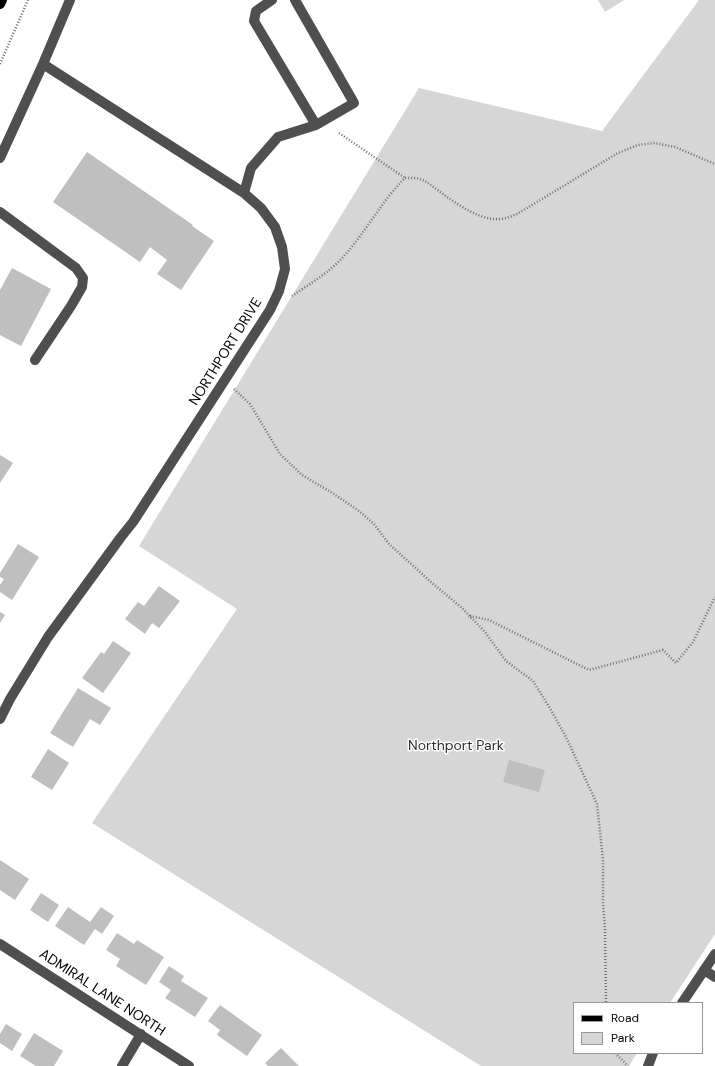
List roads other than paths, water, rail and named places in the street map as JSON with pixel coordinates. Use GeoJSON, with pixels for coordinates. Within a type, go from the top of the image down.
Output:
{"type":"FeatureCollection","features":[{"type":"Feature","properties":{"kind":"main road"},"geometry":{"type":"LineString","coordinates":[[0,4],[2,0]]}},
{"type":"Feature","properties":{"kind":"street"},"geometry":{"type":"LineString","coordinates":[[0,158],[43,64],[70,0]]}},
{"type":"Feature","properties":{"kind":"street"},"geometry":{"type":"LineString","coordinates":[[272,0],[256,11],[254,21],[316,125]]}},
{"type":"Feature","properties":{"kind":"street"},"geometry":{"type":"LineString","coordinates":[[244,193],[251,168],[278,137],[316,125],[354,103],[295,0]]}},
{"type":"Feature","properties":{"kind":"street","name":"NORTHPORT DRIVE"},"geometry":{"type":"LineString","coordinates":[[0,719],[10,699],[48,637],[133,522],[270,310],[279,291],[285,269],[282,247],[275,226],[261,208],[244,193],[43,64]]}},
{"type":"Feature","properties":{"kind":"street"},"geometry":{"type":"LineString","coordinates":[[0,212],[76,268],[84,278],[82,287],[71,306],[34,360]]}},
{"type":"Feature","properties":{"kind":"street","name":"ADMIRAL LANE NORTH"},"geometry":{"type":"LineString","coordinates":[[0,944],[189,1066]]}},
{"type":"Feature","properties":{"kind":"street"},"geometry":{"type":"LineString","coordinates":[[683,1002],[715,954]]}},
{"type":"Feature","properties":{"kind":"street"},"geometry":{"type":"LineString","coordinates":[[704,970],[715,977]]}},
{"type":"Feature","properties":{"kind":"street"},"geometry":{"type":"LineString","coordinates":[[122,1066],[141,1034]]}},
{"type":"Feature","properties":{"kind":"street"},"geometry":{"type":"LineString","coordinates":[[648,1066],[653,1054]]}},
{"type":"Feature","properties":{"kind":"park label","name":"Northport Park"},"geometry":{"type":"Point","coordinates":[456,746]}}]}
